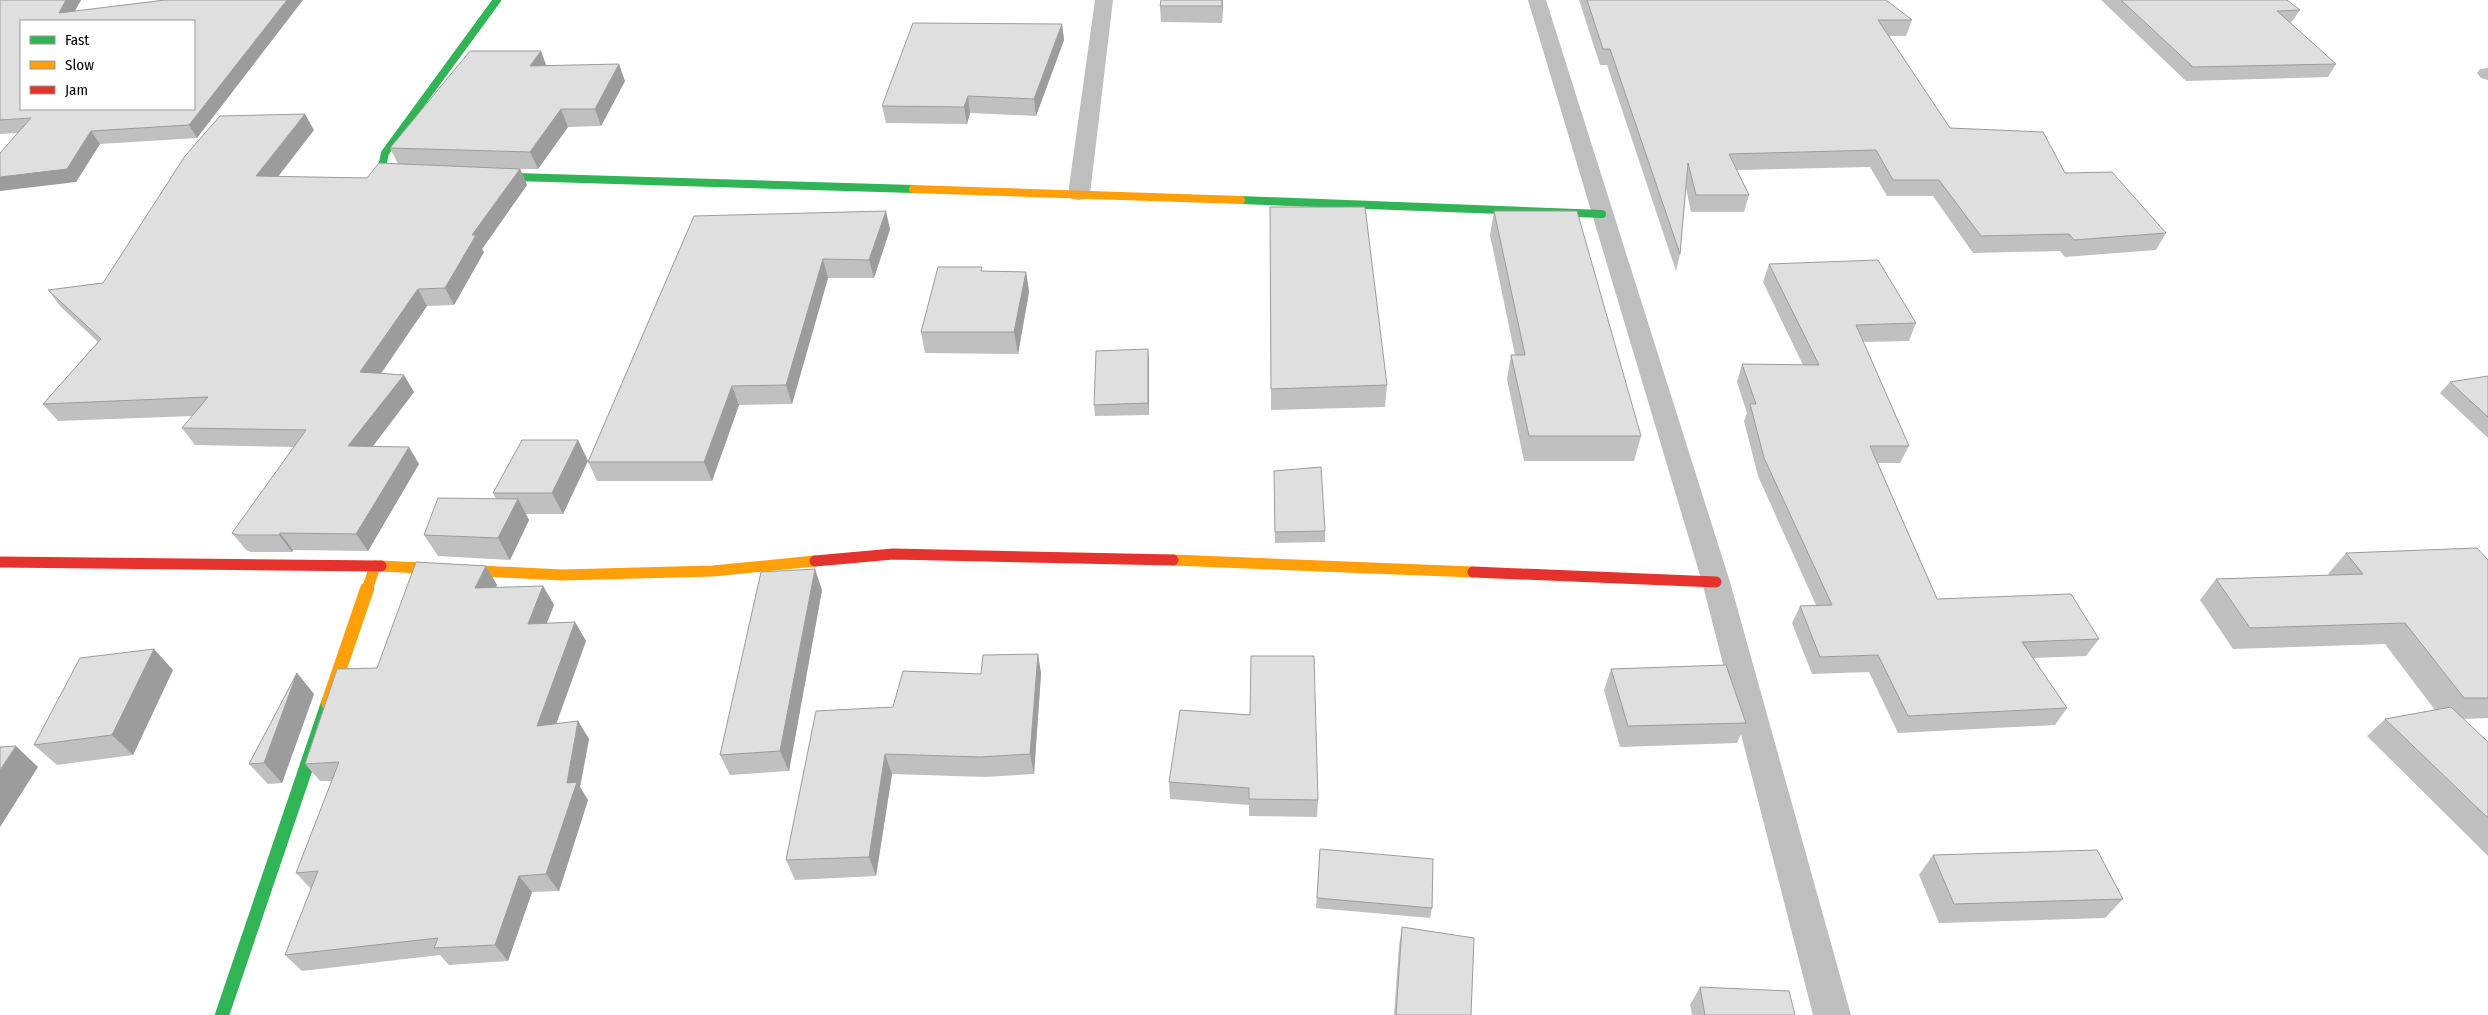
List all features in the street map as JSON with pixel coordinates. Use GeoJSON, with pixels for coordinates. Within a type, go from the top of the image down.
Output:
{"type":"FeatureCollection","features":[{"type":"Feature","properties":{"kind":"street"},"geometry":{"type":"LineString","coordinates":[[422,174],[392,173],[382,167],[384,153],[497,0]]}},
{"type":"Feature","properties":{"kind":"street"},"geometry":{"type":"LineString","coordinates":[[1079,194],[1104,0]]}},
{"type":"Feature","properties":{"kind":"street"},"geometry":{"type":"LineString","coordinates":[[1536,0],[1716,582],[1832,1015]]}},
{"type":"Feature","properties":{"kind":"street"},"geometry":{"type":"LineString","coordinates":[[472,176],[1079,194],[1602,214]]}},
{"type":"Feature","properties":{"kind":"street"},"geometry":{"type":"LineString","coordinates":[[0,562],[375,566],[562,576],[713,570],[893,554],[1186,560],[1716,582]]}},
{"type":"Feature","properties":{"kind":"street"},"geometry":{"type":"LineString","coordinates":[[222,1015],[375,566]]}},
{"type":"Feature","properties":{"kind":"building"},"geometry":{"type":"Polygon","coordinates":[[[0,0],[66,0],[59,13],[165,0],[287,0],[189,125],[91,131],[67,169],[0,177],[0,153],[31,118],[0,120],[0,0]]]}},
{"type":"Feature","properties":{"kind":"building"},"geometry":{"type":"Polygon","coordinates":[[[1161,0],[1222,0],[1222,6],[1160,6],[1161,0]]]}},
{"type":"Feature","properties":{"kind":"building"},"geometry":{"type":"Polygon","coordinates":[[[1587,0],[1886,0],[1912,20],[1878,20],[1950,128],[2043,132],[2065,173],[2112,172],[2166,233],[2074,240],[2069,234],[1981,236],[1939,180],[1893,180],[1876,150],[1729,154],[1749,195],[1696,195],[1688,163],[1680,254],[1610,49],[1603,49],[1587,0]]]}},
{"type":"Feature","properties":{"kind":"building"},"geometry":{"type":"Polygon","coordinates":[[[2121,0],[2287,0],[2300,10],[2277,11],[2336,64],[2193,67],[2121,0]]]}},
{"type":"Feature","properties":{"kind":"building"},"geometry":{"type":"Polygon","coordinates":[[[913,23],[1062,24],[1034,99],[968,96],[964,107],[882,106],[913,23]]]}},
{"type":"Feature","properties":{"kind":"building"},"geometry":{"type":"Polygon","coordinates":[[[470,51],[541,51],[530,66],[619,64],[595,109],[561,109],[530,152],[390,148],[470,51]]]}},
{"type":"Feature","properties":{"kind":"building"},"geometry":{"type":"Polygon","coordinates":[[[305,114],[256,176],[367,178],[379,163],[520,169],[472,235],[476,235],[445,288],[418,289],[360,372],[404,375],[348,446],[409,447],[356,534],[280,533],[279,535],[237,535],[232,533],[306,430],[182,428],[208,397],[43,404],[101,339],[48,290],[103,283],[185,156],[220,116],[305,114]]]}},
{"type":"Feature","properties":{"kind":"building"},"geometry":{"type":"Polygon","coordinates":[[[1270,207],[1365,207],[1387,385],[1271,389],[1270,207]]]}},
{"type":"Feature","properties":{"kind":"building"},"geometry":{"type":"Polygon","coordinates":[[[886,211],[869,260],[823,259],[786,385],[732,386],[704,462],[588,462],[694,216],[886,211]]]}},
{"type":"Feature","properties":{"kind":"building"},"geometry":{"type":"Polygon","coordinates":[[[1494,211],[1577,211],[1641,436],[1529,436],[1511,355],[1525,355],[1494,211]]]}},
{"type":"Feature","properties":{"kind":"building"},"geometry":{"type":"Polygon","coordinates":[[[1878,260],[1916,323],[1856,325],[1909,446],[1870,446],[1937,599],[2071,594],[2099,639],[2022,642],[2067,708],[1908,716],[1878,655],[1820,657],[1800,606],[1832,605],[1764,458],[1750,404],[1756,404],[1742,364],[1819,365],[1769,264],[1878,260]]]}},
{"type":"Feature","properties":{"kind":"building"},"geometry":{"type":"Polygon","coordinates":[[[938,267],[982,267],[981,271],[1026,272],[1014,332],[921,332],[938,267]]]}},
{"type":"Feature","properties":{"kind":"building"},"geometry":{"type":"Polygon","coordinates":[[[1148,349],[1148,403],[1094,405],[1096,351],[1148,349]]]}},
{"type":"Feature","properties":{"kind":"building"},"geometry":{"type":"Polygon","coordinates":[[[2488,376],[2488,417],[2450,382],[2488,376]]]}},
{"type":"Feature","properties":{"kind":"building"},"geometry":{"type":"Polygon","coordinates":[[[522,440],[578,440],[552,493],[493,493],[522,440]]]}},
{"type":"Feature","properties":{"kind":"building"},"geometry":{"type":"Polygon","coordinates":[[[1321,467],[1325,531],[1275,532],[1274,471],[1321,467]]]}},
{"type":"Feature","properties":{"kind":"building"},"geometry":{"type":"Polygon","coordinates":[[[438,498],[518,499],[498,538],[424,535],[438,498]]]}},
{"type":"Feature","properties":{"kind":"building"},"geometry":{"type":"Polygon","coordinates":[[[2477,548],[2488,560],[2488,698],[2464,698],[2405,623],[2250,628],[2216,579],[2363,574],[2346,553],[2477,548]]]}},
{"type":"Feature","properties":{"kind":"building"},"geometry":{"type":"Polygon","coordinates":[[[416,562],[486,566],[475,588],[543,586],[528,624],[575,622],[537,726],[578,721],[567,783],[577,782],[546,874],[519,876],[495,945],[434,948],[438,938],[285,955],[318,871],[296,873],[339,762],[305,764],[337,669],[377,668],[416,562]]]}},
{"type":"Feature","properties":{"kind":"building"},"geometry":{"type":"Polygon","coordinates":[[[815,569],[780,751],[720,755],[761,572],[815,569]]]}},
{"type":"Feature","properties":{"kind":"building"},"geometry":{"type":"Polygon","coordinates":[[[154,649],[112,735],[34,745],[80,658],[154,649]]]}},
{"type":"Feature","properties":{"kind":"building"},"geometry":{"type":"Polygon","coordinates":[[[1038,654],[1030,754],[980,757],[885,754],[869,857],[786,860],[816,711],[893,707],[903,671],[981,674],[983,655],[1038,654]]]}},
{"type":"Feature","properties":{"kind":"building"},"geometry":{"type":"Polygon","coordinates":[[[1251,656],[1314,656],[1318,800],[1249,799],[1249,788],[1169,782],[1180,710],[1250,715],[1251,656]]]}},
{"type":"Feature","properties":{"kind":"building"},"geometry":{"type":"Polygon","coordinates":[[[1726,665],[1746,723],[1628,726],[1611,669],[1726,665]]]}},
{"type":"Feature","properties":{"kind":"building"},"geometry":{"type":"Polygon","coordinates":[[[297,673],[264,763],[249,764],[297,673]]]}},
{"type":"Feature","properties":{"kind":"building"},"geometry":{"type":"Polygon","coordinates":[[[2451,707],[2488,742],[2488,818],[2385,719],[2451,707]]]}},
{"type":"Feature","properties":{"kind":"building"},"geometry":{"type":"Polygon","coordinates":[[[16,746],[0,770],[0,747],[16,746]]]}},
{"type":"Feature","properties":{"kind":"building"},"geometry":{"type":"Polygon","coordinates":[[[1320,849],[1433,859],[1432,908],[1317,898],[1320,849]]]}},
{"type":"Feature","properties":{"kind":"building"},"geometry":{"type":"Polygon","coordinates":[[[2097,850],[2123,899],[1954,904],[1933,855],[2097,850]]]}},
{"type":"Feature","properties":{"kind":"building"},"geometry":{"type":"Polygon","coordinates":[[[1402,927],[1474,938],[1471,1015],[1396,1015],[1402,927]]]}},
{"type":"Feature","properties":{"kind":"building"},"geometry":{"type":"Polygon","coordinates":[[[1700,987],[1789,991],[1795,1015],[1705,1015],[1700,987]]]}},
{"type":"Feature","properties":{"kind":"traffic: fast"},"geometry":{"type":"LineString","coordinates":[[415,174],[392,173],[382,167],[385,153],[497,0]]}},
{"type":"Feature","properties":{"kind":"traffic: fast"},"geometry":{"type":"LineString","coordinates":[[485,176],[913,189]]}},
{"type":"Feature","properties":{"kind":"traffic: fast"},"geometry":{"type":"LineString","coordinates":[[1241,200],[1602,214]]}},
{"type":"Feature","properties":{"kind":"traffic: fast"},"geometry":{"type":"LineString","coordinates":[[222,1015],[328,703]]}},
{"type":"Feature","properties":{"kind":"traffic: slow"},"geometry":{"type":"LineString","coordinates":[[913,189],[1241,200]]}},
{"type":"Feature","properties":{"kind":"traffic: slow"},"geometry":{"type":"LineString","coordinates":[[1173,560],[1473,572]]}},
{"type":"Feature","properties":{"kind":"traffic: slow"},"geometry":{"type":"LineString","coordinates":[[381,566],[562,575],[713,571],[815,561]]}},
{"type":"Feature","properties":{"kind":"traffic: slow"},"geometry":{"type":"LineString","coordinates":[[328,703],[375,566]]}},
{"type":"Feature","properties":{"kind":"traffic: jam"},"geometry":{"type":"LineString","coordinates":[[815,561],[893,554],[1173,560]]}},
{"type":"Feature","properties":{"kind":"traffic: jam"},"geometry":{"type":"LineString","coordinates":[[0,562],[381,566]]}},
{"type":"Feature","properties":{"kind":"traffic: jam"},"geometry":{"type":"LineString","coordinates":[[1473,572],[1716,582]]}}]}
